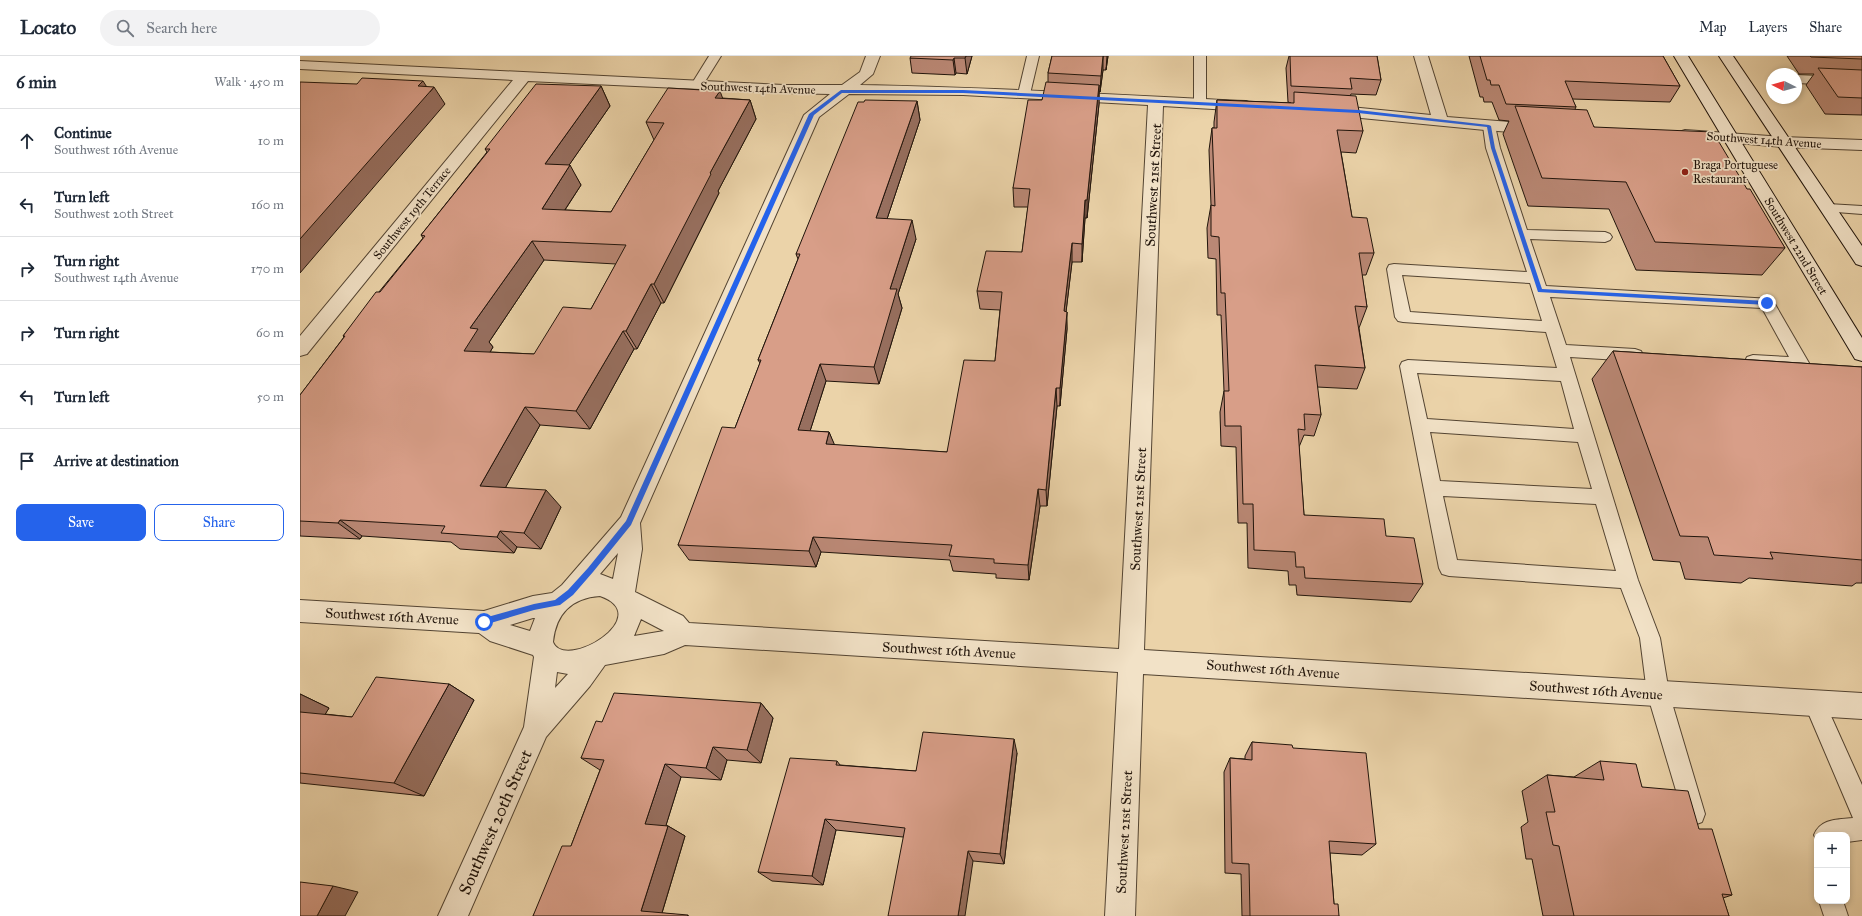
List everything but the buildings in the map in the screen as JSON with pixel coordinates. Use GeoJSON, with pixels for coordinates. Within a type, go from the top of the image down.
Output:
{"type":"FeatureCollection","features":[{"type":"Feature","properties":{"kind":"street"},"geometry":{"type":"LineString","coordinates":[[629,523],[630,549],[626,597],[631,613],[627,627],[618,641],[599,655],[576,663],[559,662],[544,650],[540,632],[546,617],[629,523],[812,114],[841,91],[866,74],[873,56]]}},
{"type":"Feature","properties":{"kind":"street"},"geometry":{"type":"LineString","coordinates":[[1421,56],[1440,120]]}},
{"type":"Feature","properties":{"kind":"street","name":"Southwest 22nd Street"},"geometry":{"type":"LineString","coordinates":[[1681,56],[1862,354]]}},
{"type":"Feature","properties":{"kind":"street"},"geometry":{"type":"LineString","coordinates":[[1726,56],[1862,260]]}},
{"type":"Feature","properties":{"kind":"street","name":"Southwest 14th Avenue"},"geometry":{"type":"LineString","coordinates":[[300,65],[697,85],[841,91],[934,91],[1024,94],[1263,107]]}},
{"type":"Feature","properties":{"kind":"street","name":"Southwest 19th Terrace"},"geometry":{"type":"LineString","coordinates":[[300,349],[524,76]]}},
{"type":"Feature","properties":{"kind":"street","name":"Southwest 21st Street"},"geometry":{"type":"LineString","coordinates":[[1120,916],[1156,101]]}},
{"type":"Feature","properties":{"kind":"street"},"geometry":{"type":"LineString","coordinates":[[1319,110],[1440,120],[1489,126],[1550,130]]}},
{"type":"Feature","properties":{"kind":"street","name":"Southwest 14th Avenue"},"geometry":{"type":"LineString","coordinates":[[1668,134],[1731,137],[1783,142],[1862,145]]}},
{"type":"Feature","properties":{"kind":"street"},"geometry":{"type":"LineString","coordinates":[[564,598],[585,586],[600,584],[613,587],[626,597],[674,624],[683,634]]}},
{"type":"Feature","properties":{"kind":"street","name":"Southwest 16th Avenue"},"geometry":{"type":"LineString","coordinates":[[300,611],[484,622],[564,598]]}},
{"type":"Feature","properties":{"kind":"street","name":"Southwest 16th Avenue"},"geometry":{"type":"LineString","coordinates":[[484,622],[499,632],[544,650]]}},
{"type":"Feature","properties":{"kind":"street","name":"Southwest 16th Avenue"},"geometry":{"type":"LineString","coordinates":[[599,655],[664,643],[683,634],[1132,660],[1862,706]]}},
{"type":"Feature","properties":{"kind":"street","name":"Southwest 20th Street"},"geometry":{"type":"LineString","coordinates":[[537,728],[544,650]]}},
{"type":"Feature","properties":{"kind":"street","name":"Southwest 20th Street"},"geometry":{"type":"LineString","coordinates":[[452,916],[537,728],[599,655]]}},
{"type":"Feature","properties":{"kind":"lane"},"geometry":{"type":"LineString","coordinates":[[697,85],[715,56]]}},
{"type":"Feature","properties":{"kind":"lane"},"geometry":{"type":"LineString","coordinates":[[1024,94],[1033,56]]}},
{"type":"Feature","properties":{"kind":"lane"},"geometry":{"type":"LineString","coordinates":[[1200,56],[1200,103]]}},
{"type":"Feature","properties":{"kind":"lane"},"geometry":{"type":"LineString","coordinates":[[1802,79],[1862,82]]}},
{"type":"Feature","properties":{"kind":"lane"},"geometry":{"type":"LineString","coordinates":[[1489,126],[1493,148],[1560,351],[1628,580],[1650,638],[1658,693],[1701,836]]}},
{"type":"Feature","properties":{"kind":"lane"},"geometry":{"type":"LineString","coordinates":[[1828,208],[1862,210]]}},
{"type":"Feature","properties":{"kind":"lane"},"geometry":{"type":"LineString","coordinates":[[1522,234],[1605,237]]}},
{"type":"Feature","properties":{"kind":"lane"},"geometry":{"type":"LineString","coordinates":[[1552,327],[1403,317],[1394,268],[1538,284],[1767,303],[1801,363],[1739,360]]}},
{"type":"Feature","properties":{"kind":"lane"},"geometry":{"type":"LineString","coordinates":[[1560,351],[1653,356]]}},
{"type":"Feature","properties":{"kind":"lane"},"geometry":{"type":"LineString","coordinates":[[1566,374],[1408,366],[1450,568],[1628,580]]}},
{"type":"Feature","properties":{"kind":"lane"},"geometry":{"type":"LineString","coordinates":[[1420,425],[1584,436]]}},
{"type":"Feature","properties":{"kind":"lane"},"geometry":{"type":"LineString","coordinates":[[1433,488],[1604,497]]}},
{"type":"Feature","properties":{"kind":"lane"},"geometry":{"type":"LineString","coordinates":[[1815,703],[1862,811]]}},
{"type":"Feature","properties":{"kind":"lane"},"geometry":{"type":"LineString","coordinates":[[1835,832],[1862,828]]}},
{"type":"Feature","properties":{"kind":"lane"},"geometry":{"type":"LineString","coordinates":[[1832,904],[1836,916]]}},
{"type":"Feature","properties":{"kind":"place","name":"Braga Portuguese Restaurant"},"geometry":{"type":"Point","coordinates":[1685,172]}},
{"type":"Feature","properties":{"kind":"route"},"geometry":{"type":"LineString","coordinates":[[484,622],[534,607],[557,603],[570,593],[629,523],[812,114],[841,91],[896,90],[1024,94],[1200,103],[1358,112],[1489,126],[1493,148],[1537,278],[1540,291],[1767,303]]}}]}
